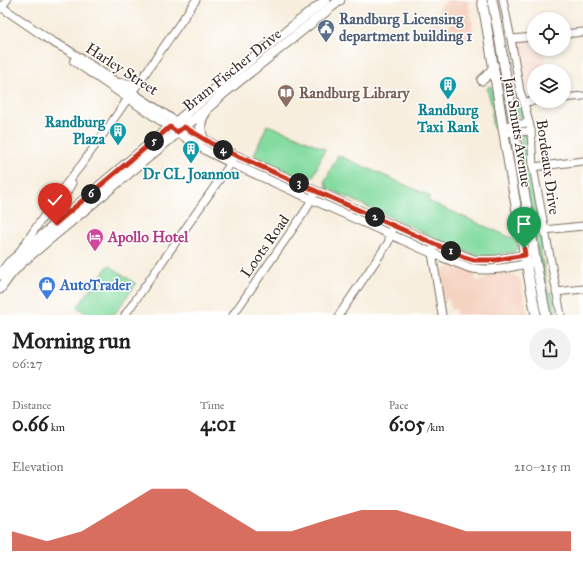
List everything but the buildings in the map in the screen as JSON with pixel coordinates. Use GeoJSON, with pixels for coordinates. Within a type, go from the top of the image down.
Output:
{"type":"FeatureCollection","features":[{"type":"Feature","properties":{"kind":"main road","name":"Bram Fischer Drive"},"geometry":{"type":"LineString","coordinates":[[0,289],[20,264],[177,127],[255,56],[326,0]]}},
{"type":"Feature","properties":{"kind":"main road","name":"Bram Fischer Drive"},"geometry":{"type":"LineString","coordinates":[[0,275],[9,263],[102,184],[177,127],[211,105],[340,0]]}},
{"type":"Feature","properties":{"kind":"main road","name":"Jan Smuts Avenue"},"geometry":{"type":"LineString","coordinates":[[482,0],[504,130],[530,258],[546,315]]}},
{"type":"Feature","properties":{"kind":"main road","name":"Jan Smuts Avenue"},"geometry":{"type":"LineString","coordinates":[[492,0],[501,44],[515,129],[520,171],[530,222],[530,258],[536,315]]}},
{"type":"Feature","properties":{"kind":"main road"},"geometry":{"type":"LineString","coordinates":[[482,80],[489,74],[494,66]]}},
{"type":"Feature","properties":{"kind":"main road"},"geometry":{"type":"LineString","coordinates":[[203,139],[200,123],[211,105]]}},
{"type":"Feature","properties":{"kind":"street"},"geometry":{"type":"LineString","coordinates":[[15,258],[196,0]]}},
{"type":"Feature","properties":{"kind":"street","name":"Bordeaux Drive"},"geometry":{"type":"LineString","coordinates":[[503,0],[520,91],[531,131],[533,167],[561,315]]}},
{"type":"Feature","properties":{"kind":"street","name":"Harley Street"},"geometry":{"type":"LineString","coordinates":[[2,6],[51,41],[64,53],[177,127]]}},
{"type":"Feature","properties":{"kind":"street"},"geometry":{"type":"LineString","coordinates":[[571,33],[583,32]]}},
{"type":"Feature","properties":{"kind":"street"},"geometry":{"type":"LineString","coordinates":[[511,39],[527,38]]}},
{"type":"Feature","properties":{"kind":"street","name":"Harley Street"},"geometry":{"type":"LineString","coordinates":[[51,41],[117,82],[130,95]]}},
{"type":"Feature","properties":{"kind":"street"},"geometry":{"type":"LineString","coordinates":[[117,82],[132,84],[139,82]]}},
{"type":"Feature","properties":{"kind":"street"},"geometry":{"type":"LineString","coordinates":[[571,97],[583,96]]}},
{"type":"Feature","properties":{"kind":"street"},"geometry":{"type":"LineString","coordinates":[[515,129],[529,123]]}},
{"type":"Feature","properties":{"kind":"street"},"geometry":{"type":"LineString","coordinates":[[177,127],[203,139],[233,159],[312,199],[432,253],[470,268],[487,270],[497,269],[530,258]]}},
{"type":"Feature","properties":{"kind":"street"},"geometry":{"type":"LineString","coordinates":[[177,127],[207,151],[233,159],[316,191],[474,260],[530,258]]}},
{"type":"Feature","properties":{"kind":"street"},"geometry":{"type":"LineString","coordinates":[[504,130],[515,129],[531,131]]}},
{"type":"Feature","properties":{"kind":"street"},"geometry":{"type":"LineString","coordinates":[[125,315],[233,159]]}},
{"type":"Feature","properties":{"kind":"street"},"geometry":{"type":"LineString","coordinates":[[533,167],[583,161]]}},
{"type":"Feature","properties":{"kind":"street"},"geometry":{"type":"LineString","coordinates":[[46,242],[59,206],[82,164]]}},
{"type":"Feature","properties":{"kind":"street","name":"Loots Road"},"geometry":{"type":"LineString","coordinates":[[233,315],[306,210],[316,191]]}},
{"type":"Feature","properties":{"kind":"street"},"geometry":{"type":"LineString","coordinates":[[339,315],[388,243],[393,225]]}},
{"type":"Feature","properties":{"kind":"street"},"geometry":{"type":"LineString","coordinates":[[544,230],[583,226]]}},
{"type":"Feature","properties":{"kind":"street"},"geometry":{"type":"LineString","coordinates":[[435,244],[432,253],[442,315]]}},
{"type":"Feature","properties":{"kind":"street"},"geometry":{"type":"LineString","coordinates":[[556,292],[583,289]]}},
{"type":"Feature","properties":{"kind":"shaded area"},"geometry":{"type":"Polygon","coordinates":[[[446,0],[467,0],[469,4],[468,6],[471,10],[469,12],[472,17],[470,18],[473,24],[472,26],[475,32],[469,34],[471,38],[470,40],[443,35],[444,31],[430,25],[432,20],[449,27],[452,17],[438,11],[442,3],[444,4],[446,0]]]}},
{"type":"Feature","properties":{"kind":"shaded area"},"geometry":{"type":"Polygon","coordinates":[[[527,40],[527,56],[545,56],[546,64],[527,64],[527,88],[525,88],[517,45],[519,41],[527,40]]]}},
{"type":"Feature","properties":{"kind":"shaded area"},"geometry":{"type":"Polygon","coordinates":[[[452,265],[476,273],[475,281],[485,280],[490,274],[508,271],[520,279],[528,315],[456,315],[456,309],[451,310],[449,299],[443,300],[440,271],[452,265]]]}},
{"type":"Feature","properties":{"kind":"green space"},"geometry":{"type":"Polygon","coordinates":[[[490,86],[492,87],[499,123],[497,127],[493,128],[493,111],[487,88],[490,86]]]}},
{"type":"Feature","properties":{"kind":"green space"},"geometry":{"type":"Polygon","coordinates":[[[515,95],[523,107],[524,116],[521,118],[518,116],[515,95]]]}},
{"type":"Feature","properties":{"kind":"green space"},"geometry":{"type":"Polygon","coordinates":[[[267,125],[325,149],[313,177],[306,180],[254,155],[267,125]]]}},
{"type":"Feature","properties":{"kind":"green space"},"geometry":{"type":"Polygon","coordinates":[[[526,134],[528,161],[543,245],[540,248],[548,293],[552,292],[557,315],[550,315],[522,164],[521,135],[526,134]]]}},
{"type":"Feature","properties":{"kind":"green space"},"geometry":{"type":"Polygon","coordinates":[[[338,155],[430,196],[428,201],[516,240],[518,248],[514,252],[489,256],[473,254],[327,188],[325,181],[338,155]]]}},
{"type":"Feature","properties":{"kind":"green space"},"geometry":{"type":"Polygon","coordinates":[[[109,265],[136,284],[114,315],[89,315],[77,307],[109,265]]]}},
{"type":"Feature","properties":{"kind":"place","name":"Randburg Licensing department building 1"},"geometry":{"type":"Point","coordinates":[326,43]}},
{"type":"Feature","properties":{"kind":"place","name":"Randburg Taxi Rank"},"geometry":{"type":"Point","coordinates":[448,100]}},
{"type":"Feature","properties":{"kind":"place","name":"Randburg Library"},"geometry":{"type":"Point","coordinates":[286,108]}},
{"type":"Feature","properties":{"kind":"place","name":"Randburg Plaza"},"geometry":{"type":"Point","coordinates":[118,146]}},
{"type":"Feature","properties":{"kind":"place","name":"Dr CL Joannou"},"geometry":{"type":"Point","coordinates":[191,164]}},
{"type":"Feature","properties":{"kind":"place","name":"Apollo Hotel"},"geometry":{"type":"Point","coordinates":[95,252]}},
{"type":"Feature","properties":{"kind":"place","name":"AutoTrader"},"geometry":{"type":"Point","coordinates":[47,300]}},
{"type":"Feature","properties":{"kind":"route"},"geometry":{"type":"LineString","coordinates":[[55,224],[170,127],[177,132],[184,127],[203,139],[235,155],[464,257],[474,260],[496,260],[525,255],[524,248]]}}]}
